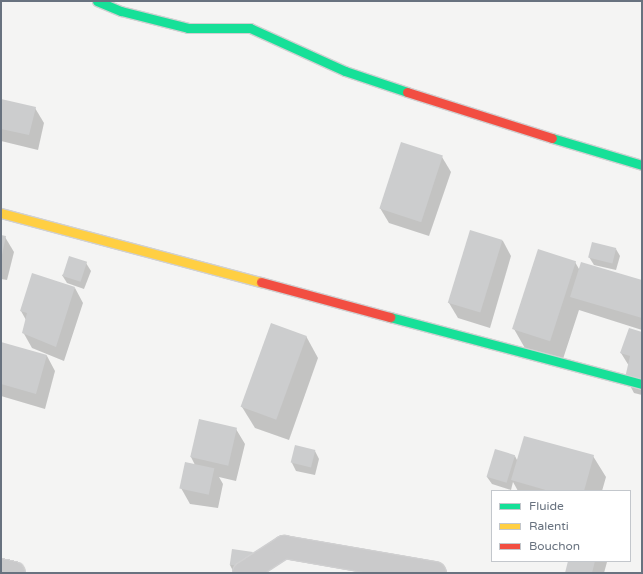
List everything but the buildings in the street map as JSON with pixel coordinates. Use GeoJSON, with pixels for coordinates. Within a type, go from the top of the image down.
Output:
{"type":"FeatureCollection","features":[{"type":"Feature","properties":{"kind":"street"},"geometry":{"type":"LineString","coordinates":[[97,1],[121,11],[188,28],[250,28],[345,71],[477,115],[642,164]]}},
{"type":"Feature","properties":{"kind":"street"},"geometry":{"type":"LineString","coordinates":[[1,213],[642,384]]}},
{"type":"Feature","properties":{"kind":"street"},"geometry":{"type":"LineString","coordinates":[[244,573],[284,546],[435,573]]}},
{"type":"Feature","properties":{"kind":"street"},"geometry":{"type":"LineString","coordinates":[[1,570],[14,573]]}},
{"type":"Feature","properties":{"kind":"traffic: fast"},"geometry":{"type":"LineString","coordinates":[[97,1],[121,11],[188,28],[250,28],[345,71],[407,92]]}},
{"type":"Feature","properties":{"kind":"traffic: fast"},"geometry":{"type":"LineString","coordinates":[[552,138],[642,165]]}},
{"type":"Feature","properties":{"kind":"traffic: fast"},"geometry":{"type":"LineString","coordinates":[[390,317],[642,384]]}},
{"type":"Feature","properties":{"kind":"traffic: slow"},"geometry":{"type":"LineString","coordinates":[[1,213],[261,282]]}},
{"type":"Feature","properties":{"kind":"traffic: jam"},"geometry":{"type":"LineString","coordinates":[[407,92],[552,138]]}},
{"type":"Feature","properties":{"kind":"traffic: jam"},"geometry":{"type":"LineString","coordinates":[[261,282],[390,317]]}}]}
